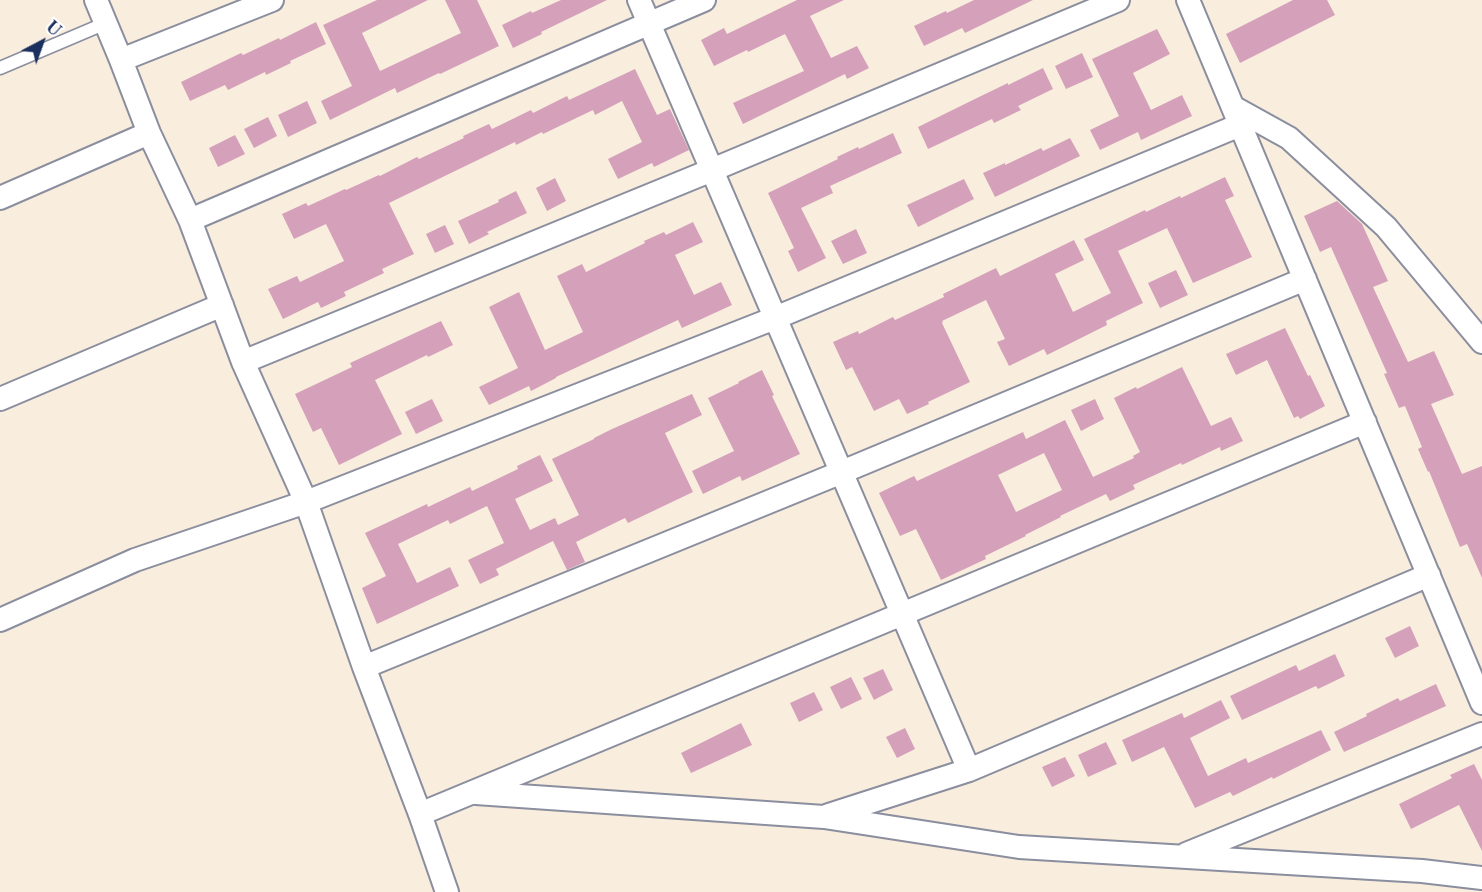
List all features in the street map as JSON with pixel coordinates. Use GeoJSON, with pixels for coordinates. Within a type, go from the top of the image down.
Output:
{"type":"FeatureCollection","features":[{"type":"Feature","properties":{"kind":"street"},"geometry":{"type":"LineString","coordinates":[[96,0],[149,133],[190,220],[243,362],[306,502],[447,892]]}},
{"type":"Feature","properties":{"kind":"street"},"geometry":{"type":"LineString","coordinates":[[121,60],[272,0]]}},
{"type":"Feature","properties":{"kind":"street"},"geometry":{"type":"LineString","coordinates":[[639,0],[969,770]]}},
{"type":"Feature","properties":{"kind":"street"},"geometry":{"type":"LineString","coordinates":[[190,220],[704,0]]}},
{"type":"Feature","properties":{"kind":"street"},"geometry":{"type":"LineString","coordinates":[[243,362],[712,170],[1118,0]]}},
{"type":"Feature","properties":{"kind":"street"},"geometry":{"type":"LineString","coordinates":[[1188,0],[1482,703]]}},
{"type":"Feature","properties":{"kind":"street"},"geometry":{"type":"LineString","coordinates":[[0,620],[135,560],[306,502],[775,318],[1237,116],[1289,138],[1386,227],[1482,342]]}},
{"type":"Feature","properties":{"kind":"street"},"geometry":{"type":"LineString","coordinates":[[0,198],[149,133]]}},
{"type":"Feature","properties":{"kind":"street"},"geometry":{"type":"LineString","coordinates":[[364,667],[842,472],[1305,279]]}},
{"type":"Feature","properties":{"kind":"street"},"geometry":{"type":"LineString","coordinates":[[0,399],[222,305]]}},
{"type":"Feature","properties":{"kind":"street"},"geometry":{"type":"LineString","coordinates":[[420,814],[1365,422]]}},
{"type":"Feature","properties":{"kind":"street"},"geometry":{"type":"LineString","coordinates":[[824,817],[969,770],[1429,575]]}},
{"type":"Feature","properties":{"kind":"street"},"geometry":{"type":"LineString","coordinates":[[1181,856],[1482,734]]}},
{"type":"Feature","properties":{"kind":"street"},"geometry":{"type":"LineString","coordinates":[[471,793],[824,817],[1019,847],[1422,871],[1482,878]]}},
{"type":"Feature","properties":{"kind":"lane"},"geometry":{"type":"LineString","coordinates":[[0,68],[106,23]]}},
{"type":"Feature","properties":{"kind":"building"},"geometry":{"type":"Polygon","coordinates":[[[377,0],[428,0],[362,33],[380,71],[461,33],[445,0],[477,0],[499,46],[397,93],[395,88],[330,120],[321,101],[352,86],[323,25],[377,0]]]}},
{"type":"Feature","properties":{"kind":"building"},"geometry":{"type":"Polygon","coordinates":[[[561,0],[607,0],[513,48],[502,25],[561,0]]]}},
{"type":"Feature","properties":{"kind":"building"},"geometry":{"type":"Polygon","coordinates":[[[797,0],[844,0],[810,16],[831,58],[857,46],[869,68],[847,79],[845,74],[743,124],[733,103],[804,71],[785,34],[714,66],[701,40],[724,28],[727,34],[797,0]]]}},
{"type":"Feature","properties":{"kind":"building"},"geometry":{"type":"Polygon","coordinates":[[[974,0],[1033,0],[965,33],[962,28],[924,46],[914,26],[974,0]]]}},
{"type":"Feature","properties":{"kind":"building"},"geometry":{"type":"Polygon","coordinates":[[[1293,0],[1327,0],[1335,15],[1240,63],[1226,34],[1293,0]]]}},
{"type":"Feature","properties":{"kind":"building"},"geometry":{"type":"Polygon","coordinates":[[[316,22],[326,44],[266,75],[265,72],[228,90],[225,85],[190,101],[181,82],[241,53],[243,55],[279,38],[280,40],[316,22]]]}},
{"type":"Feature","properties":{"kind":"building"},"geometry":{"type":"Polygon","coordinates":[[[1157,29],[1170,54],[1133,73],[1151,110],[1182,95],[1192,116],[1141,140],[1138,132],[1100,150],[1090,130],[1119,116],[1092,59],[1157,29]]]}},
{"type":"Feature","properties":{"kind":"building"},"geometry":{"type":"Polygon","coordinates":[[[1082,53],[1093,77],[1066,89],[1055,66],[1082,53]]]}},
{"type":"Feature","properties":{"kind":"building"},"geometry":{"type":"Polygon","coordinates":[[[1043,68],[1053,89],[1018,106],[1021,110],[994,123],[992,119],[928,149],[918,127],[1043,68]]]}},
{"type":"Feature","properties":{"kind":"building"},"geometry":{"type":"Polygon","coordinates":[[[635,69],[657,115],[670,109],[689,150],[654,167],[652,163],[618,179],[608,159],[642,142],[622,101],[595,115],[593,110],[543,134],[542,132],[516,145],[515,142],[389,203],[414,254],[382,269],[384,273],[344,292],[346,296],[321,308],[318,302],[283,319],[268,289],[297,276],[300,282],[344,261],[326,224],[294,239],[282,214],[306,203],[308,206],[380,176],[417,157],[419,159],[464,138],[463,136],[489,124],[492,129],[531,110],[533,113],[567,96],[569,100],[635,69]]]}},
{"type":"Feature","properties":{"kind":"building"},"geometry":{"type":"Polygon","coordinates":[[[307,101],[317,123],[288,137],[278,115],[307,101]]]}},
{"type":"Feature","properties":{"kind":"building"},"geometry":{"type":"Polygon","coordinates":[[[268,117],[277,136],[254,148],[244,129],[268,117]]]}},
{"type":"Feature","properties":{"kind":"building"},"geometry":{"type":"Polygon","coordinates":[[[893,133],[902,153],[830,186],[833,193],[801,208],[826,258],[798,272],[788,251],[794,248],[768,193],[838,159],[837,157],[893,133]]]}},
{"type":"Feature","properties":{"kind":"building"},"geometry":{"type":"Polygon","coordinates":[[[235,135],[245,154],[218,167],[209,148],[235,135]]]}},
{"type":"Feature","properties":{"kind":"building"},"geometry":{"type":"Polygon","coordinates":[[[1070,138],[1080,156],[995,197],[983,173],[1041,148],[1043,151],[1070,138]]]}},
{"type":"Feature","properties":{"kind":"building"},"geometry":{"type":"Polygon","coordinates":[[[1225,177],[1234,196],[1225,200],[1252,257],[1193,283],[1167,228],[1118,251],[1143,303],[1106,321],[1107,325],[1047,355],[1044,349],[1009,366],[997,342],[1005,339],[986,300],[942,321],[970,382],[907,414],[899,399],[874,411],[852,367],[846,370],[833,342],[858,331],[859,334],[893,317],[895,320],[944,297],[943,294],[996,268],[1000,276],[1074,240],[1084,260],[1055,274],[1073,312],[1111,293],[1084,239],[1145,210],[1146,212],[1180,196],[1181,198],[1225,177]]]}},
{"type":"Feature","properties":{"kind":"building"},"geometry":{"type":"Polygon","coordinates":[[[555,178],[566,201],[547,211],[536,188],[555,178]]]}},
{"type":"Feature","properties":{"kind":"building"},"geometry":{"type":"Polygon","coordinates":[[[964,179],[974,199],[918,227],[907,205],[964,179]]]}},
{"type":"Feature","properties":{"kind":"building"},"geometry":{"type":"Polygon","coordinates":[[[516,191],[527,213],[487,232],[489,234],[469,244],[458,221],[499,202],[498,200],[516,191]]]}},
{"type":"Feature","properties":{"kind":"building"},"geometry":{"type":"Polygon","coordinates":[[[1337,201],[1362,224],[1388,281],[1373,287],[1408,362],[1434,351],[1454,395],[1431,404],[1462,474],[1482,466],[1482,578],[1467,544],[1460,547],[1418,449],[1422,447],[1405,406],[1399,408],[1384,374],[1387,373],[1331,247],[1320,252],[1304,216],[1337,201]]]}},
{"type":"Feature","properties":{"kind":"building"},"geometry":{"type":"Polygon","coordinates":[[[693,222],[703,242],[675,255],[694,295],[721,282],[732,305],[682,328],[678,320],[531,391],[529,386],[489,405],[479,387],[518,368],[489,307],[519,292],[545,350],[583,332],[557,276],[582,264],[586,272],[645,243],[644,241],[664,232],[666,235],[693,222]]]}},
{"type":"Feature","properties":{"kind":"building"},"geometry":{"type":"Polygon","coordinates":[[[445,225],[454,244],[435,253],[426,234],[445,225]]]}},
{"type":"Feature","properties":{"kind":"building"},"geometry":{"type":"Polygon","coordinates":[[[856,229],[867,253],[843,264],[831,241],[856,229]]]}},
{"type":"Feature","properties":{"kind":"building"},"geometry":{"type":"Polygon","coordinates":[[[1176,270],[1188,295],[1160,308],[1148,283],[1176,270]]]}},
{"type":"Feature","properties":{"kind":"building"},"geometry":{"type":"Polygon","coordinates":[[[441,321],[453,345],[375,380],[402,434],[339,465],[321,428],[313,432],[295,394],[352,367],[350,363],[441,321]]]}},
{"type":"Feature","properties":{"kind":"building"},"geometry":{"type":"Polygon","coordinates":[[[1285,328],[1325,406],[1300,419],[1298,416],[1294,418],[1267,360],[1236,375],[1226,354],[1285,328]]]}},
{"type":"Feature","properties":{"kind":"building"},"geometry":{"type":"Polygon","coordinates":[[[1182,367],[1211,426],[1231,417],[1243,441],[1221,451],[1220,447],[1182,465],[1181,463],[1133,485],[1135,489],[1110,501],[1106,494],[985,556],[986,559],[941,580],[916,529],[900,536],[879,493],[914,476],[917,481],[1023,432],[1026,439],[1065,420],[1093,477],[1134,458],[1133,456],[1140,452],[1114,398],[1136,387],[1137,389],[1182,367]],[[1044,453],[998,475],[1016,512],[1062,490],[1044,453]]]}},
{"type":"Feature","properties":{"kind":"building"},"geometry":{"type":"Polygon","coordinates":[[[762,370],[800,454],[742,481],[740,476],[703,494],[692,471],[734,451],[708,398],[762,370]]]}},
{"type":"Feature","properties":{"kind":"building"},"geometry":{"type":"Polygon","coordinates":[[[692,394],[702,415],[665,433],[693,492],[628,523],[625,518],[576,542],[585,562],[567,570],[553,541],[496,569],[499,575],[480,584],[468,560],[504,543],[487,506],[450,524],[448,520],[398,544],[417,583],[450,567],[459,586],[377,624],[362,588],[386,576],[365,533],[470,487],[472,491],[518,469],[517,466],[540,455],[553,481],[515,499],[530,530],[555,518],[558,525],[579,515],[552,459],[612,429],[692,394]]]}},
{"type":"Feature","properties":{"kind":"building"},"geometry":{"type":"Polygon","coordinates":[[[432,399],[443,421],[416,434],[405,412],[432,399]]]}},
{"type":"Feature","properties":{"kind":"building"},"geometry":{"type":"Polygon","coordinates":[[[1095,399],[1104,419],[1081,431],[1071,410],[1095,399]]]}},
{"type":"Feature","properties":{"kind":"building"},"geometry":{"type":"Polygon","coordinates":[[[1410,626],[1419,646],[1395,658],[1385,638],[1410,626]]]}},
{"type":"Feature","properties":{"kind":"building"},"geometry":{"type":"Polygon","coordinates":[[[1335,654],[1345,676],[1318,689],[1316,686],[1242,720],[1230,696],[1296,665],[1299,671],[1335,654]]]}},
{"type":"Feature","properties":{"kind":"building"},"geometry":{"type":"Polygon","coordinates":[[[883,669],[893,690],[874,700],[863,678],[883,669]]]}},
{"type":"Feature","properties":{"kind":"building"},"geometry":{"type":"Polygon","coordinates":[[[851,677],[862,699],[841,709],[830,687],[851,677]]]}},
{"type":"Feature","properties":{"kind":"building"},"geometry":{"type":"Polygon","coordinates":[[[1436,684],[1446,706],[1344,752],[1334,732],[1398,698],[1400,701],[1436,684]]]}},
{"type":"Feature","properties":{"kind":"building"},"geometry":{"type":"Polygon","coordinates":[[[814,692],[823,710],[799,722],[790,703],[814,692]]]}},
{"type":"Feature","properties":{"kind":"building"},"geometry":{"type":"Polygon","coordinates":[[[1221,700],[1230,718],[1190,738],[1208,776],[1246,758],[1248,763],[1321,730],[1331,750],[1273,779],[1272,777],[1233,796],[1230,792],[1195,808],[1164,747],[1132,762],[1122,740],[1182,713],[1184,718],[1221,700]]]}},
{"type":"Feature","properties":{"kind":"building"},"geometry":{"type":"Polygon","coordinates":[[[741,723],[752,745],[691,773],[681,753],[741,723]]]}},
{"type":"Feature","properties":{"kind":"building"},"geometry":{"type":"Polygon","coordinates":[[[905,728],[915,749],[897,758],[886,737],[905,728]]]}},
{"type":"Feature","properties":{"kind":"building"},"geometry":{"type":"Polygon","coordinates":[[[1106,742],[1117,764],[1088,777],[1078,755],[1106,742]]]}},
{"type":"Feature","properties":{"kind":"building"},"geometry":{"type":"Polygon","coordinates":[[[1065,757],[1075,776],[1052,787],[1042,767],[1065,757]]]}},
{"type":"Feature","properties":{"kind":"building"},"geometry":{"type":"Polygon","coordinates":[[[1474,764],[1482,780],[1482,851],[1459,805],[1411,829],[1399,804],[1452,778],[1450,775],[1474,764]]]}}]}
